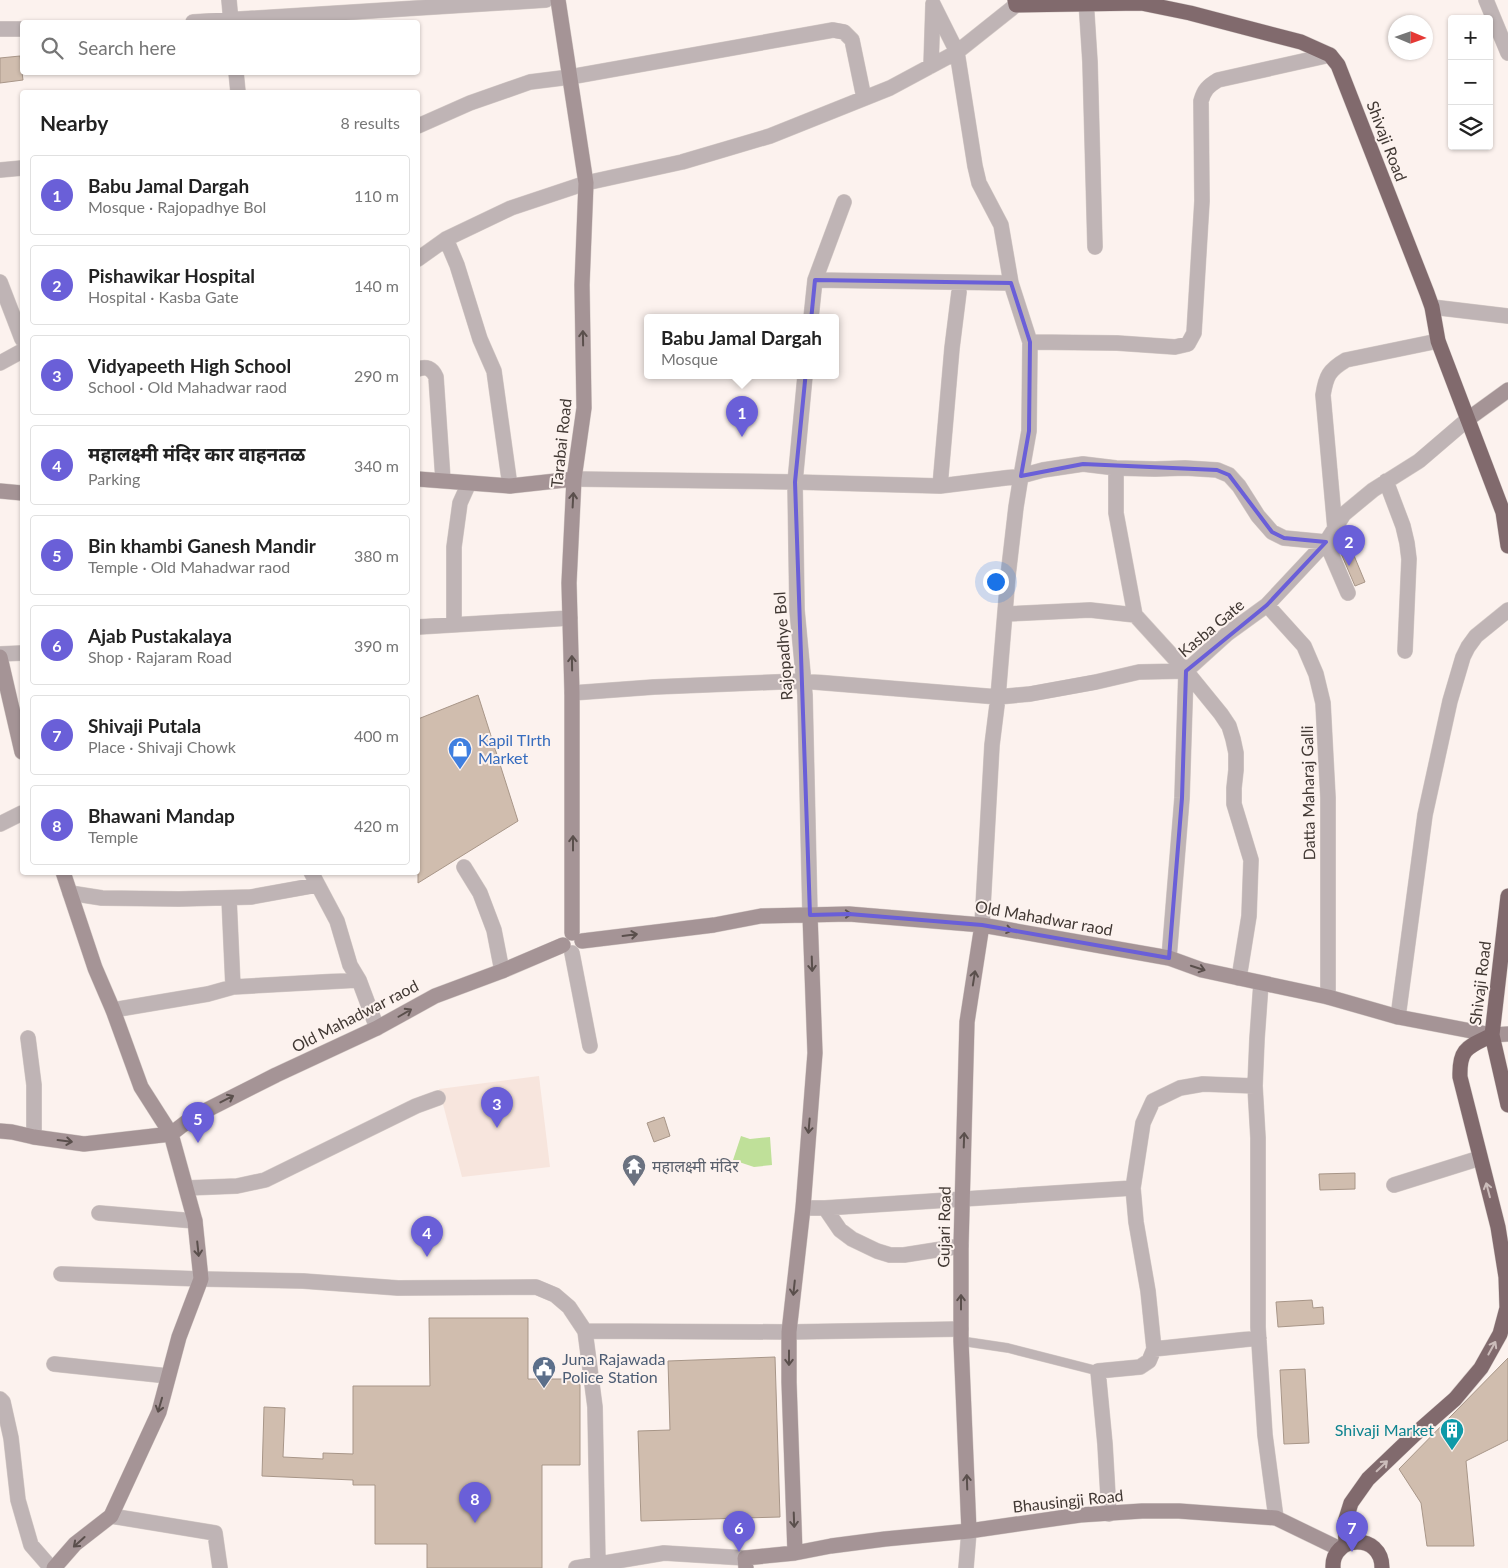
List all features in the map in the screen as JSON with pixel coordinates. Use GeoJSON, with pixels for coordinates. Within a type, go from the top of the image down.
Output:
{"type":"FeatureCollection","features":[{"type":"Feature","properties":{"kind":"highway"},"geometry":{"type":"LineString","coordinates":[[1015,2],[1175,5],[1301,42],[1330,55]]}},
{"type":"Feature","properties":{"kind":"highway","name":"Shivaji Road"},"geometry":{"type":"LineString","coordinates":[[1330,55],[1338,65],[1432,307],[1438,341],[1503,512],[1508,546]]}},
{"type":"Feature","properties":{"kind":"highway","name":"Shivaji Road"},"geometry":{"type":"LineString","coordinates":[[1343,1547],[1345,1522],[1351,1503],[1368,1479],[1455,1399],[1481,1368],[1500,1334],[1507,1308],[1506,1277],[1498,1227],[1460,1077],[1460,1065],[1462,1053],[1468,1047],[1492,1035],[1508,896]]}},
{"type":"Feature","properties":{"kind":"highway"},"geometry":{"type":"LineString","coordinates":[[1492,1035],[1508,1105]]}},
{"type":"Feature","properties":{"kind":"highway"},"geometry":{"type":"LineString","coordinates":[[1333,1568],[1335,1556],[1343,1547],[1354,1542],[1362,1542],[1376,1550],[1380,1557],[1382,1568]]}},
{"type":"Feature","properties":{"kind":"street"},"geometry":{"type":"LineString","coordinates":[[229,0],[231,20]]}},
{"type":"Feature","properties":{"kind":"street"},"geometry":{"type":"LineString","coordinates":[[260,20],[546,0]]}},
{"type":"Feature","properties":{"kind":"street","name":"Tarabai Road"},"geometry":{"type":"LineString","coordinates":[[558,0],[586,183],[582,285],[584,408],[574,478],[569,583],[572,693],[572,943]]}},
{"type":"Feature","properties":{"kind":"street"},"geometry":{"type":"LineString","coordinates":[[1486,0],[1508,53]]}},
{"type":"Feature","properties":{"kind":"street"},"geometry":{"type":"LineString","coordinates":[[933,2],[957,52],[979,183],[1001,225],[1011,283],[1030,342],[1029,431],[1016,507],[992,745],[982,924]]}},
{"type":"Feature","properties":{"kind":"street"},"geometry":{"type":"LineString","coordinates":[[930,66],[933,2]]}},
{"type":"Feature","properties":{"kind":"street"},"geometry":{"type":"LineString","coordinates":[[420,258],[446,240],[511,208],[586,183],[682,162],[770,136],[890,88],[957,52],[1015,2]]}},
{"type":"Feature","properties":{"kind":"street"},"geometry":{"type":"LineString","coordinates":[[1086,2],[1090,62],[1095,246]]}},
{"type":"Feature","properties":{"kind":"street"},"geometry":{"type":"LineString","coordinates":[[0,29],[20,28]]}},
{"type":"Feature","properties":{"kind":"street"},"geometry":{"type":"LineString","coordinates":[[420,125],[470,103],[530,82],[570,77],[834,30],[844,32],[852,40],[864,98]]}},
{"type":"Feature","properties":{"kind":"street"},"geometry":{"type":"LineString","coordinates":[[1030,342],[1118,343],[1182,347],[1188,344],[1192,340],[1189,323],[1202,201],[1201,101],[1206,88],[1218,80],[1330,55]]}},
{"type":"Feature","properties":{"kind":"street"},"geometry":{"type":"LineString","coordinates":[[236,75],[238,90]]}},
{"type":"Feature","properties":{"kind":"street"},"geometry":{"type":"LineString","coordinates":[[0,170],[20,168]]}},
{"type":"Feature","properties":{"kind":"street"},"geometry":{"type":"LineString","coordinates":[[811,314],[815,280],[844,202]]}},
{"type":"Feature","properties":{"kind":"street"},"geometry":{"type":"LineString","coordinates":[[446,240],[458,265],[480,339],[494,371],[510,486]]}},
{"type":"Feature","properties":{"kind":"street"},"geometry":{"type":"LineString","coordinates":[[815,280],[1011,283]]}},
{"type":"Feature","properties":{"kind":"street"},"geometry":{"type":"LineString","coordinates":[[0,282],[20,334]]}},
{"type":"Feature","properties":{"kind":"street"},"geometry":{"type":"LineString","coordinates":[[940,486],[952,348],[959,292]]}},
{"type":"Feature","properties":{"kind":"street"},"geometry":{"type":"LineString","coordinates":[[1432,307],[1508,316]]}},
{"type":"Feature","properties":{"kind":"street"},"geometry":{"type":"LineString","coordinates":[[1335,529],[1323,395],[1328,375],[1335,367],[1346,360],[1438,341]]}},
{"type":"Feature","properties":{"kind":"street"},"geometry":{"type":"LineString","coordinates":[[0,363],[20,352]]}},
{"type":"Feature","properties":{"kind":"street"},"geometry":{"type":"LineString","coordinates":[[420,368],[426,367],[431,369],[436,377],[443,480]]}},
{"type":"Feature","properties":{"kind":"street","name":"Rajopadhye Bol"},"geometry":{"type":"LineString","coordinates":[[805,379],[795,482],[797,610],[802,682],[805,695],[810,915]]}},
{"type":"Feature","properties":{"kind":"street"},"geometry":{"type":"LineString","coordinates":[[1468,419],[1508,390]]}},
{"type":"Feature","properties":{"kind":"street","name":"Kasba Gate"},"geometry":{"type":"LineString","coordinates":[[1168,958],[1182,798],[1186,670],[1227,634],[1267,605],[1326,542],[1344,514],[1373,490],[1419,460],[1468,419]]}},
{"type":"Feature","properties":{"kind":"street"},"geometry":{"type":"LineString","coordinates":[[420,479],[510,486],[574,478],[940,486],[1021,476],[1043,470],[1083,464],[1116,468],[1217,470],[1228,475],[1239,486],[1258,516],[1272,532],[1284,538],[1326,542],[1348,593]]}},
{"type":"Feature","properties":{"kind":"street"},"geometry":{"type":"LineString","coordinates":[[1116,468],[1116,513],[1135,615],[1186,670],[1221,714],[1229,726],[1236,753],[1234,804],[1251,860],[1249,916],[1239,978]]}},
{"type":"Feature","properties":{"kind":"street"},"geometry":{"type":"LineString","coordinates":[[1386,481],[1403,526],[1409,559],[1404,651]]}},
{"type":"Feature","properties":{"kind":"street"},"geometry":{"type":"LineString","coordinates":[[454,624],[454,547],[460,503],[469,483]]}},
{"type":"Feature","properties":{"kind":"street"},"geometry":{"type":"LineString","coordinates":[[0,492],[20,493]]}},
{"type":"Feature","properties":{"kind":"street","name":"Datta Maharaj Galli"},"geometry":{"type":"LineString","coordinates":[[1267,605],[1304,646],[1316,674],[1323,703],[1328,798],[1328,997]]}},
{"type":"Feature","properties":{"kind":"street"},"geometry":{"type":"LineString","coordinates":[[1005,614],[1090,610],[1135,615]]}},
{"type":"Feature","properties":{"kind":"street"},"geometry":{"type":"LineString","coordinates":[[1398,1017],[1425,816],[1450,701],[1468,646],[1476,636],[1508,610]]}},
{"type":"Feature","properties":{"kind":"street"},"geometry":{"type":"LineString","coordinates":[[420,627],[570,618]]}},
{"type":"Feature","properties":{"kind":"street"},"geometry":{"type":"LineString","coordinates":[[20,653],[0,656],[20,743]]}},
{"type":"Feature","properties":{"kind":"street"},"geometry":{"type":"LineString","coordinates":[[572,693],[654,687],[802,682],[998,697],[1030,694],[1139,672],[1186,670]]}},
{"type":"Feature","properties":{"kind":"street"},"geometry":{"type":"LineString","coordinates":[[0,824],[20,813]]}},
{"type":"Feature","properties":{"kind":"street"},"geometry":{"type":"LineString","coordinates":[[464,866],[480,893],[494,930],[502,970]]}},
{"type":"Feature","properties":{"kind":"street"},"geometry":{"type":"LineString","coordinates":[[0,1398],[3,1402],[11,1438],[18,1500],[30,1545],[53,1568],[75,1544],[111,1516],[159,1412],[179,1337],[201,1279],[195,1221],[171,1134],[141,1087],[96,968],[65,875]]}},
{"type":"Feature","properties":{"kind":"street"},"geometry":{"type":"LineString","coordinates":[[70,893],[102,898],[180,899],[251,897],[314,879],[337,921],[350,965],[377,1028]]}},
{"type":"Feature","properties":{"kind":"street"},"geometry":{"type":"LineString","coordinates":[[229,898],[233,987]]}},
{"type":"Feature","properties":{"kind":"street","name":"Old Mahadwar raod"},"geometry":{"type":"LineString","coordinates":[[171,1134],[192,1117],[377,1028],[435,996],[572,943],[714,925],[761,916],[849,914],[982,924],[1168,958],[1202,970],[1328,997],[1398,1017],[1492,1035],[1508,1034]]}},
{"type":"Feature","properties":{"kind":"street"},"geometry":{"type":"LineString","coordinates":[[795,1553],[788,1382],[788,1332],[802,1208],[815,1053],[810,915]]}},
{"type":"Feature","properties":{"kind":"street","name":"Gujari Road"},"geometry":{"type":"LineString","coordinates":[[969,1530],[961,1335],[961,1246],[967,1022],[982,924]]}},
{"type":"Feature","properties":{"kind":"street"},"geometry":{"type":"LineString","coordinates":[[572,943],[590,1046]]}},
{"type":"Feature","properties":{"kind":"street"},"geometry":{"type":"LineString","coordinates":[[113,1010],[208,994],[233,987],[358,980]]}},
{"type":"Feature","properties":{"kind":"street"},"geometry":{"type":"LineString","coordinates":[[1261,983],[1255,1086],[1258,1138],[1259,1338],[1265,1435],[1276,1518]]}},
{"type":"Feature","properties":{"kind":"street"},"geometry":{"type":"LineString","coordinates":[[28,1038],[34,1085],[34,1138]]}},
{"type":"Feature","properties":{"kind":"street"},"geometry":{"type":"LineString","coordinates":[[1109,1514],[1098,1372],[1140,1367],[1148,1361],[1154,1349],[1148,1291],[1136,1222],[1133,1188],[1143,1124],[1153,1101],[1180,1088],[1203,1084],[1255,1086]]}},
{"type":"Feature","properties":{"kind":"street"},"geometry":{"type":"LineString","coordinates":[[187,1188],[237,1186],[265,1180],[416,1106],[438,1098]]}},
{"type":"Feature","properties":{"kind":"street"},"geometry":{"type":"LineString","coordinates":[[0,1131],[34,1138],[84,1144],[171,1134]]}},
{"type":"Feature","properties":{"kind":"street"},"geometry":{"type":"LineString","coordinates":[[1394,1185],[1480,1158]]}},
{"type":"Feature","properties":{"kind":"street"},"geometry":{"type":"LineString","coordinates":[[802,1208],[962,1200],[1133,1188]]}},
{"type":"Feature","properties":{"kind":"street"},"geometry":{"type":"LineString","coordinates":[[825,1208],[840,1230],[852,1240],[890,1255],[904,1256],[961,1246]]}},
{"type":"Feature","properties":{"kind":"street"},"geometry":{"type":"LineString","coordinates":[[99,1214],[195,1221]]}},
{"type":"Feature","properties":{"kind":"street"},"geometry":{"type":"LineString","coordinates":[[61,1274],[303,1281],[398,1288],[536,1287],[555,1295],[569,1307],[585,1331],[595,1407],[598,1564]]}},
{"type":"Feature","properties":{"kind":"street"},"geometry":{"type":"LineString","coordinates":[[585,1331],[961,1335]]}},
{"type":"Feature","properties":{"kind":"street"},"geometry":{"type":"LineString","coordinates":[[1154,1349],[1259,1338]]}},
{"type":"Feature","properties":{"kind":"street"},"geometry":{"type":"LineString","coordinates":[[54,1364],[168,1376]]}},
{"type":"Feature","properties":{"kind":"street","name":"Bhausingji Road"},"geometry":{"type":"LineString","coordinates":[[746,1563],[849,1544],[1080,1515],[1142,1511],[1179,1511],[1276,1518],[1343,1547]]}},
{"type":"Feature","properties":{"kind":"street"},"geometry":{"type":"LineString","coordinates":[[111,1516],[215,1533],[220,1568]]}},
{"type":"Feature","properties":{"kind":"street"},"geometry":{"type":"LineString","coordinates":[[966,1568],[969,1530]]}},
{"type":"Feature","properties":{"kind":"street"},"geometry":{"type":"LineString","coordinates":[[576,1568],[664,1553],[746,1563]]}},
{"type":"Feature","properties":{"kind":"lane"},"geometry":{"type":"LineString","coordinates":[[961,1335],[1098,1372]]}},
{"type":"Feature","properties":{"kind":"highlighted area"},"geometry":{"type":"Polygon","coordinates":[[[815,280],[1011,283],[1030,342],[1029,431],[1021,476],[1083,464],[1217,470],[1229,475],[1272,532],[1284,538],[1326,542],[1267,605],[1186,671],[1182,798],[1169,958],[982,925],[849,914],[810,915],[795,482],[815,280]]]}},
{"type":"Feature","properties":{"kind":"shaded area"},"geometry":{"type":"Polygon","coordinates":[[[539,1076],[550,1167],[462,1177],[439,1089],[539,1076]]]}},
{"type":"Feature","properties":{"kind":"green space"},"geometry":{"type":"Polygon","coordinates":[[[741,1136],[750,1139],[770,1137],[772,1165],[754,1167],[733,1160],[741,1136]]]}},
{"type":"Feature","properties":{"kind":"building"},"geometry":{"type":"Polygon","coordinates":[[[20,56],[20,75],[22,75],[23,80],[0,83],[0,58],[20,56]]]}},
{"type":"Feature","properties":{"kind":"building"},"geometry":{"type":"Polygon","coordinates":[[[1350,546],[1365,582],[1355,586],[1340,551],[1350,546]]]}},
{"type":"Feature","properties":{"kind":"building","name":"Kapil TIrth Market"},"geometry":{"type":"Polygon","coordinates":[[[478,695],[518,821],[418,883],[418,875],[420,875],[420,718],[478,695]]]}},
{"type":"Feature","properties":{"kind":"building"},"geometry":{"type":"Polygon","coordinates":[[[664,1117],[670,1136],[654,1142],[647,1123],[664,1117]]]}},
{"type":"Feature","properties":{"kind":"building"},"geometry":{"type":"Polygon","coordinates":[[[1355,1173],[1355,1189],[1320,1190],[1319,1174],[1355,1173]]]}},
{"type":"Feature","properties":{"kind":"building"},"geometry":{"type":"Polygon","coordinates":[[[1312,1300],[1313,1308],[1323,1307],[1324,1324],[1278,1327],[1276,1302],[1312,1300]]]}},
{"type":"Feature","properties":{"kind":"building"},"geometry":{"type":"Polygon","coordinates":[[[429,1318],[528,1318],[528,1379],[580,1379],[580,1465],[542,1465],[542,1568],[427,1568],[427,1544],[375,1544],[375,1485],[353,1485],[353,1480],[262,1476],[264,1407],[285,1408],[283,1457],[323,1459],[323,1453],[353,1454],[353,1386],[430,1386],[429,1318]]]}},
{"type":"Feature","properties":{"kind":"building"},"geometry":{"type":"Polygon","coordinates":[[[775,1357],[780,1517],[641,1521],[638,1431],[670,1430],[668,1361],[775,1357]]]}},
{"type":"Feature","properties":{"kind":"building","name":"Shivaji Market"},"geometry":{"type":"Polygon","coordinates":[[[1508,1358],[1508,1440],[1466,1461],[1474,1546],[1427,1546],[1421,1503],[1399,1469],[1508,1358]]]}},
{"type":"Feature","properties":{"kind":"building"},"geometry":{"type":"Polygon","coordinates":[[[1305,1369],[1309,1443],[1284,1444],[1280,1370],[1305,1369]]]}},
{"type":"Feature","properties":{"kind":"place","name":"Babu Jamal Dargah"},"geometry":{"type":"Point","coordinates":[742,437]}},
{"type":"Feature","properties":{"kind":"place","name":"Pishawikar Hospital"},"geometry":{"type":"Point","coordinates":[1349,566]}},
{"type":"Feature","properties":{"kind":"place","name":"Kapil TIrth Market"},"geometry":{"type":"Point","coordinates":[460,770]}},
{"type":"Feature","properties":{"kind":"place","name":"Vidyapeeth High School"},"geometry":{"type":"Point","coordinates":[497,1128]}},
{"type":"Feature","properties":{"kind":"place","name":"Bin khambi Ganesh Mandir"},"geometry":{"type":"Point","coordinates":[198,1143]}},
{"type":"Feature","properties":{"kind":"place","name":"महालक्ष्मी मंदिर"},"geometry":{"type":"Point","coordinates":[634,1187]}},
{"type":"Feature","properties":{"kind":"place","name":"महालक्ष्मी मंदिर कार वाहनतळ"},"geometry":{"type":"Point","coordinates":[427,1257]}},
{"type":"Feature","properties":{"kind":"place","name":"Juna Rajawada Police Station"},"geometry":{"type":"Point","coordinates":[544,1389]}},
{"type":"Feature","properties":{"kind":"place","name":"Shivaji Market"},"geometry":{"type":"Point","coordinates":[1452,1451]}},
{"type":"Feature","properties":{"kind":"place","name":"Bhawani Mandap"},"geometry":{"type":"Point","coordinates":[475,1523]}},
{"type":"Feature","properties":{"kind":"place","name":"Ajab Pustakalaya"},"geometry":{"type":"Point","coordinates":[739,1552]}},
{"type":"Feature","properties":{"kind":"place","name":"Shivaji Putala"},"geometry":{"type":"Point","coordinates":[1352,1552]}}]}
